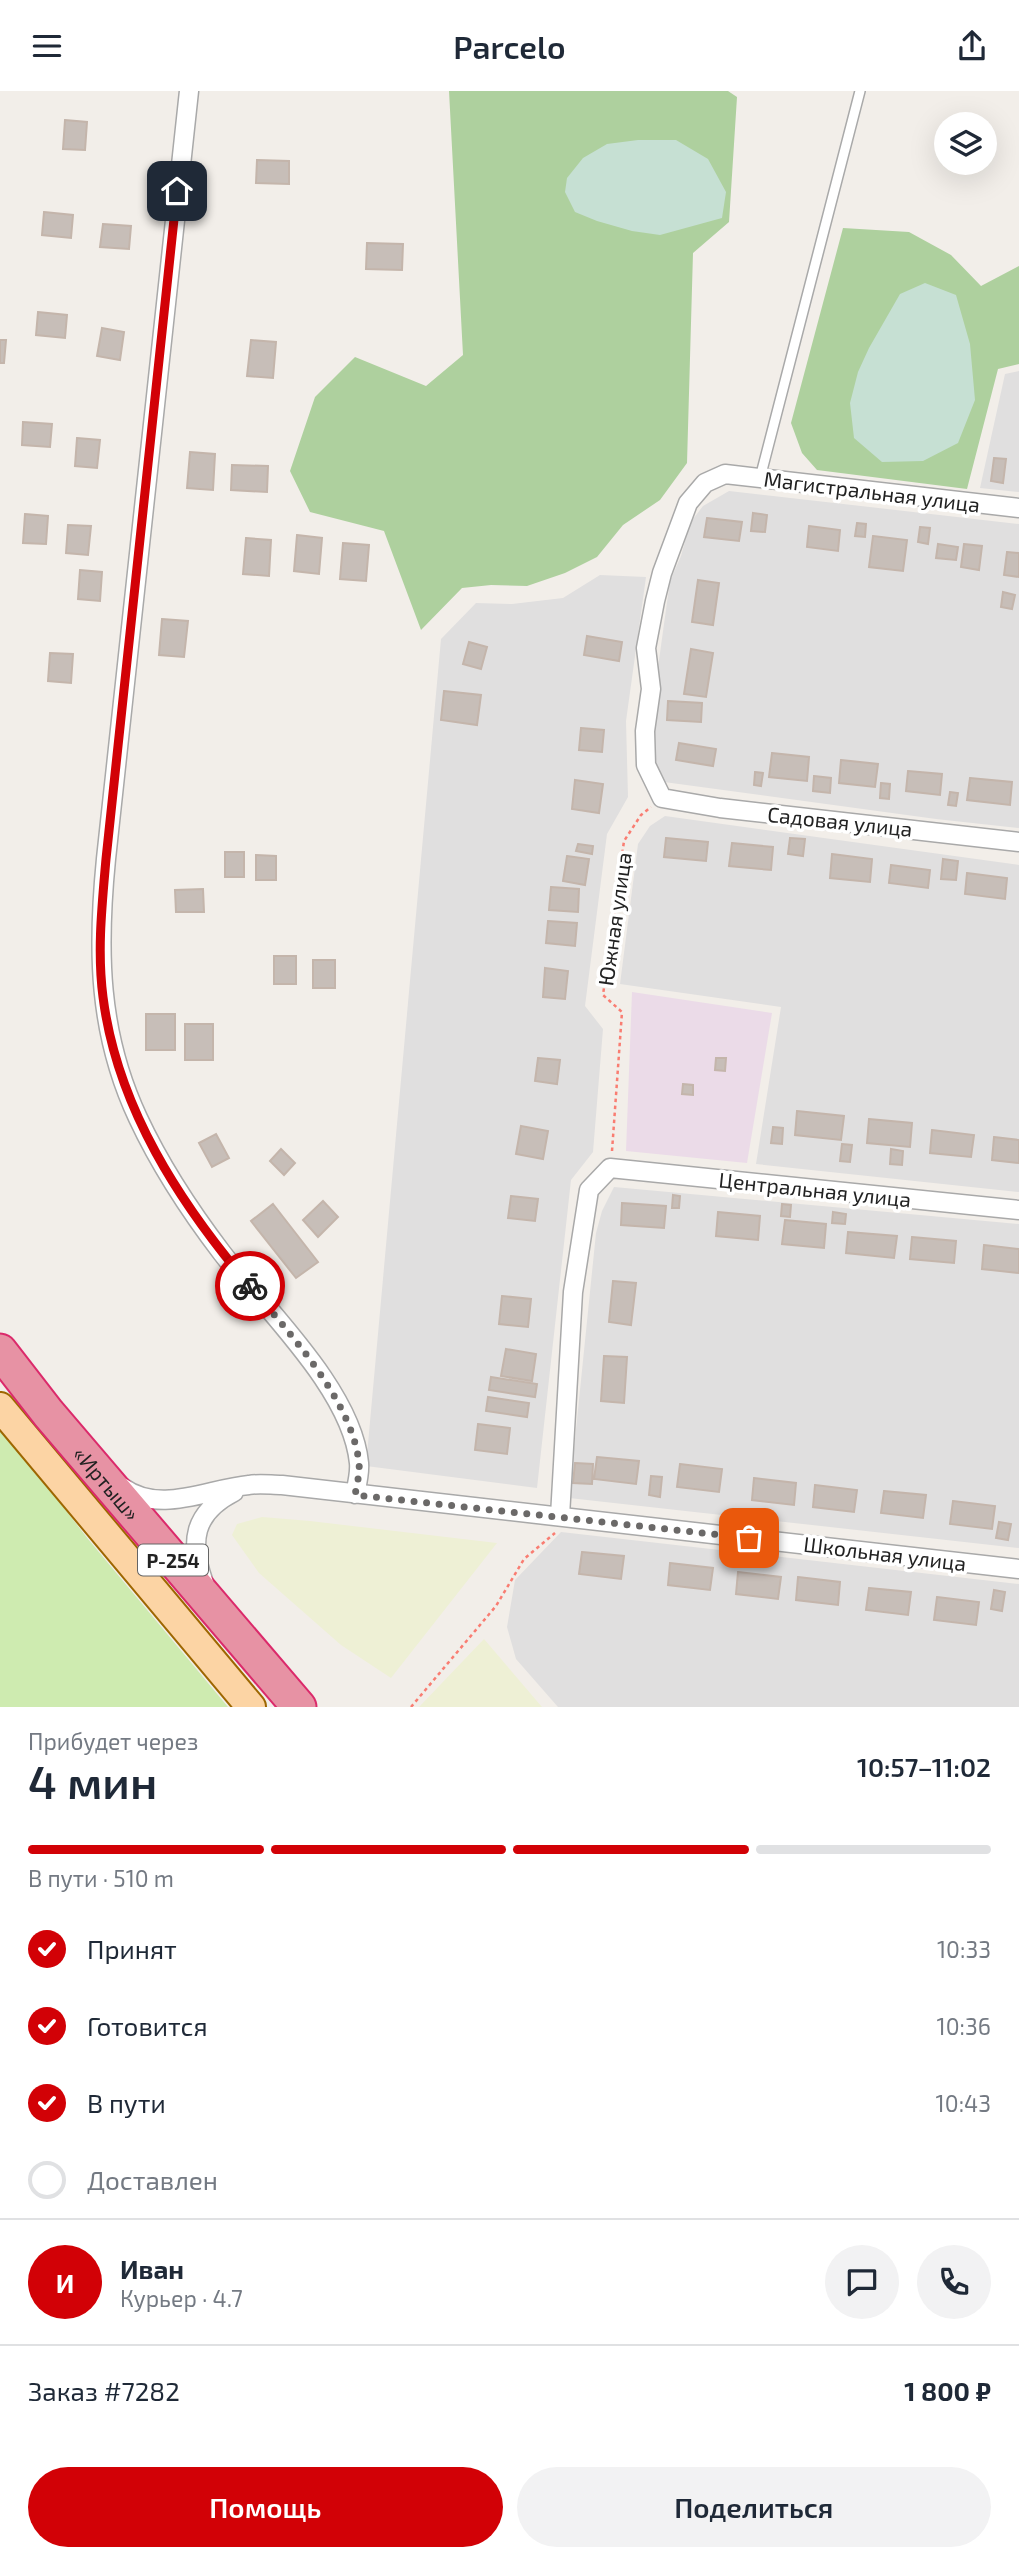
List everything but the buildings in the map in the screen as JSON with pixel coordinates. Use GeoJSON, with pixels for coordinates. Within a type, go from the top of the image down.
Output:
{"type":"FeatureCollection","features":[{"type":"Feature","properties":{"kind":"highway","name":"«Иртыш»"},"geometry":{"type":"LineString","coordinates":[[0,1352],[48,1413],[299,1707]]}},
{"type":"Feature","properties":{"kind":"main road"},"geometry":{"type":"LineString","coordinates":[[0,1358],[48,1413]]}},
{"type":"Feature","properties":{"kind":"main road"},"geometry":{"type":"LineString","coordinates":[[0,1407],[251,1707]]}},
{"type":"Feature","properties":{"kind":"street"},"geometry":{"type":"LineString","coordinates":[[189,91],[101,911],[103,997],[121,1074],[137,1117],[161,1161],[187,1204],[222,1252],[281,1323],[338,1403],[352,1434],[359,1464],[355,1495]]}},
{"type":"Feature","properties":{"kind":"street","name":"Магистральная улица"},"geometry":{"type":"LineString","coordinates":[[662,798],[646,765],[645,731],[651,689],[646,648],[655,601],[688,503],[705,483],[725,474],[1019,508]]}},
{"type":"Feature","properties":{"kind":"street","name":"Садовая улица"},"geometry":{"type":"LineString","coordinates":[[662,798],[720,808],[1019,842]]}},
{"type":"Feature","properties":{"kind":"street"},"geometry":{"type":"LineString","coordinates":[[560,1516],[573,1292],[589,1190],[610,1168]]}},
{"type":"Feature","properties":{"kind":"street","name":"Центральная улица"},"geometry":{"type":"LineString","coordinates":[[610,1168],[1019,1210]]}},
{"type":"Feature","properties":{"kind":"street","name":"Школьная улица"},"geometry":{"type":"LineString","coordinates":[[92,1465],[131,1494],[145,1500],[183,1498],[249,1485],[282,1485],[1019,1569]]}},
{"type":"Feature","properties":{"kind":"street"},"geometry":{"type":"LineString","coordinates":[[212,1604],[197,1563],[195,1546],[198,1528],[207,1511],[217,1501],[249,1485]]}},
{"type":"Feature","properties":{"kind":"lane"},"geometry":{"type":"LineString","coordinates":[[760,478],[860,91]]}},
{"type":"Feature","properties":{"kind":"path","name":"Южная улица"},"geometry":{"type":"LineString","coordinates":[[610,1168],[622,1012],[603,995],[604,982],[624,841],[641,815],[662,798]]}},
{"type":"Feature","properties":{"kind":"path"},"geometry":{"type":"LineString","coordinates":[[411,1707],[496,1606],[524,1559],[556,1532],[560,1516]]}},
{"type":"Feature","properties":{"kind":"shaded area"},"geometry":{"type":"Polygon","coordinates":[[[1019,371],[1019,492],[980,488],[1005,374],[1019,371]]]}},
{"type":"Feature","properties":{"kind":"shaded area"},"geometry":{"type":"Polygon","coordinates":[[[729,491],[1019,524],[1019,828],[664,782],[651,766],[654,696],[670,581],[681,556],[690,523],[703,506],[729,491]]]}},
{"type":"Feature","properties":{"kind":"shaded area"},"geometry":{"type":"Polygon","coordinates":[[[600,575],[646,577],[626,721],[628,797],[607,834],[585,1006],[603,1029],[593,1152],[571,1180],[537,1488],[366,1466],[441,639],[476,603],[512,604],[563,598],[600,575]]]}},
{"type":"Feature","properties":{"kind":"shaded area"},"geometry":{"type":"Polygon","coordinates":[[[665,816],[1019,865],[1019,1192],[756,1164],[781,1007],[620,984],[638,844],[650,826],[665,816]]]}},
{"type":"Feature","properties":{"kind":"shaded area"},"geometry":{"type":"Polygon","coordinates":[[[632,992],[772,1013],[747,1163],[626,1151],[632,992]]]}},
{"type":"Feature","properties":{"kind":"shaded area"},"geometry":{"type":"Polygon","coordinates":[[[614,1187],[1019,1224],[1019,1548],[569,1498],[596,1233],[602,1211],[614,1187]]]}},
{"type":"Feature","properties":{"kind":"shaded area"},"geometry":{"type":"Polygon","coordinates":[[[561,1532],[1019,1584],[1019,1707],[558,1707],[516,1659],[507,1627],[515,1580],[561,1532]]]}},
{"type":"Feature","properties":{"kind":"green space"},"geometry":{"type":"Polygon","coordinates":[[[449,91],[728,91],[737,97],[729,222],[693,253],[687,463],[660,500],[623,525],[597,557],[565,573],[527,586],[491,585],[462,588],[421,630],[384,531],[310,512],[290,471],[315,397],[355,357],[426,386],[463,355],[449,91]]]}},
{"type":"Feature","properties":{"kind":"green space"},"geometry":{"type":"Polygon","coordinates":[[[638,140],[676,140],[708,159],[726,192],[722,218],[660,235],[632,231],[575,212],[565,192],[567,178],[583,158],[607,144],[638,140]]]}},
{"type":"Feature","properties":{"kind":"green space"},"geometry":{"type":"Polygon","coordinates":[[[843,228],[909,232],[951,255],[981,286],[1019,266],[1019,364],[998,369],[967,489],[817,470],[802,453],[791,423],[843,228]]]}},
{"type":"Feature","properties":{"kind":"green space"},"geometry":{"type":"Polygon","coordinates":[[[925,283],[956,295],[970,344],[975,400],[958,443],[923,461],[882,462],[854,438],[850,403],[858,372],[869,348],[900,294],[925,283]]]}},
{"type":"Feature","properties":{"kind":"green space"},"geometry":{"type":"Polygon","coordinates":[[[0,1425],[88,1539],[228,1707],[0,1707],[0,1425]]]}},
{"type":"Feature","properties":{"kind":"green space"},"geometry":{"type":"Polygon","coordinates":[[[262,1517],[497,1543],[391,1678],[341,1645],[259,1573],[232,1535],[237,1524],[262,1517]]]}},
{"type":"Feature","properties":{"kind":"green space"},"geometry":{"type":"Polygon","coordinates":[[[484,1639],[542,1707],[419,1707],[484,1639]]]}},
{"type":"Feature","properties":{"kind":"way so far"},"geometry":{"type":"LineString","coordinates":[[250,1286],[314,1366],[338,1403],[352,1434],[359,1464],[355,1495],[749,1538]]}},
{"type":"Feature","properties":{"kind":"route"},"geometry":{"type":"LineString","coordinates":[[177,191],[106,859],[101,911],[101,976],[110,1035],[137,1117],[187,1204],[250,1286]]}}]}
